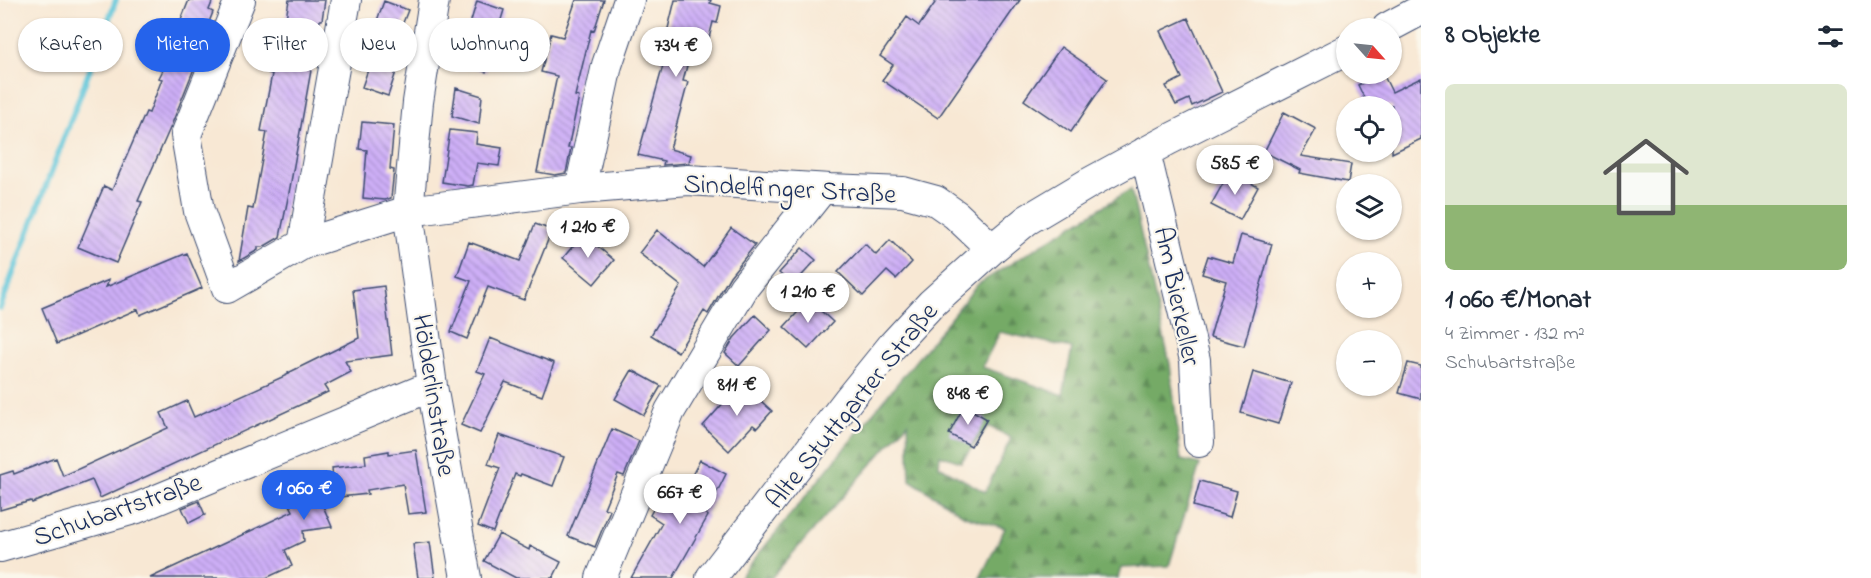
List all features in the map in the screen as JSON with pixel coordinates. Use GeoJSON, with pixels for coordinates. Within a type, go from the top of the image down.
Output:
{"type":"FeatureCollection","features":[{"type":"Feature","properties":{"kind":"street","name":"Sindelfinger Straße"},"geometry":{"type":"LineString","coordinates":[[240,0],[186,135],[199,211],[227,288],[303,244],[408,211],[580,189],[688,180],[903,192],[936,201],[992,249]]}},
{"type":"Feature","properties":{"kind":"street"},"geometry":{"type":"LineString","coordinates":[[303,244],[346,0]]}},
{"type":"Feature","properties":{"kind":"street","name":"Hölderlinstraße"},"geometry":{"type":"LineString","coordinates":[[434,0],[418,102],[408,211],[432,386],[466,578]]}},
{"type":"Feature","properties":{"kind":"street"},"geometry":{"type":"LineString","coordinates":[[580,189],[607,65],[629,0]]}},
{"type":"Feature","properties":{"kind":"street"},"geometry":{"type":"LineString","coordinates":[[1402,20],[1421,10]]}},
{"type":"Feature","properties":{"kind":"street","name":"Alte Stuttgarter Straße"},"geometry":{"type":"LineString","coordinates":[[711,578],[892,346],[931,304],[992,249],[1027,220],[1089,183],[1145,152],[1336,56]]}},
{"type":"Feature","properties":{"kind":"street","name":"Am Bierkeller"},"geometry":{"type":"LineString","coordinates":[[1145,152],[1196,360],[1199,442]]}},
{"type":"Feature","properties":{"kind":"street"},"geometry":{"type":"LineString","coordinates":[[601,578],[670,411],[744,286],[822,189]]}},
{"type":"Feature","properties":{"kind":"street","name":"Schubartstraße"},"geometry":{"type":"LineString","coordinates":[[0,548],[137,508],[432,386]]}},
{"type":"Feature","properties":{"kind":"green space"},"geometry":{"type":"Polygon","coordinates":[[[1131,189],[1170,364],[1181,460],[1200,464],[1169,566],[1121,568],[1118,578],[980,578],[1005,528],[965,516],[910,480],[908,423],[771,578],[739,578],[978,284],[1131,189]],[[1000,332],[982,367],[1063,395],[1072,348],[1000,332]],[[988,426],[961,462],[940,455],[939,466],[985,492],[1011,438],[988,426]]]}},
{"type":"Feature","properties":{"kind":"building"},"geometry":{"type":"Polygon","coordinates":[[[189,0],[213,0],[209,10],[213,12],[211,18],[182,18],[189,0]]]}},
{"type":"Feature","properties":{"kind":"building"},"geometry":{"type":"Polygon","coordinates":[[[289,0],[325,0],[322,18],[286,18],[289,0]]]}},
{"type":"Feature","properties":{"kind":"building"},"geometry":{"type":"Polygon","coordinates":[[[576,0],[604,0],[594,31],[591,30],[575,96],[579,97],[568,148],[571,148],[566,173],[555,175],[537,172],[557,76],[541,72],[550,72],[551,34],[563,37],[576,0]]]}},
{"type":"Feature","properties":{"kind":"building"},"geometry":{"type":"Polygon","coordinates":[[[675,0],[711,0],[710,3],[721,6],[717,23],[713,22],[709,38],[695,35],[683,81],[688,82],[670,149],[691,155],[689,163],[663,165],[664,161],[638,155],[664,62],[660,61],[675,0]]]}},
{"type":"Feature","properties":{"kind":"building"},"geometry":{"type":"Polygon","coordinates":[[[937,0],[1020,0],[938,118],[882,80],[893,65],[880,56],[907,17],[919,26],[937,0]]]}},
{"type":"Feature","properties":{"kind":"building"},"geometry":{"type":"Polygon","coordinates":[[[384,1],[408,10],[405,18],[378,18],[384,1]]]}},
{"type":"Feature","properties":{"kind":"building"},"geometry":{"type":"Polygon","coordinates":[[[477,1],[504,10],[502,18],[472,18],[477,1]]]}},
{"type":"Feature","properties":{"kind":"building"},"geometry":{"type":"Polygon","coordinates":[[[1188,18],[1222,92],[1192,106],[1189,99],[1176,105],[1166,86],[1182,78],[1160,31],[1188,18]]]}},
{"type":"Feature","properties":{"kind":"building"},"geometry":{"type":"Polygon","coordinates":[[[1061,47],[1107,79],[1071,132],[1024,100],[1061,47]]]}},
{"type":"Feature","properties":{"kind":"building"},"geometry":{"type":"Polygon","coordinates":[[[162,72],[193,72],[138,201],[142,202],[116,263],[78,247],[104,186],[112,190],[146,112],[149,113],[162,79],[159,78],[162,72]]]}},
{"type":"Feature","properties":{"kind":"building"},"geometry":{"type":"Polygon","coordinates":[[[311,72],[280,237],[263,247],[258,247],[258,250],[239,261],[248,208],[253,209],[267,132],[261,131],[272,74],[268,73],[311,72]]]}},
{"type":"Feature","properties":{"kind":"building"},"geometry":{"type":"Polygon","coordinates":[[[367,72],[396,72],[388,96],[362,87],[367,72]]]}},
{"type":"Feature","properties":{"kind":"building"},"geometry":{"type":"Polygon","coordinates":[[[1421,78],[1421,139],[1402,148],[1402,96],[1363,96],[1358,85],[1388,84],[1392,92],[1421,78]]]}},
{"type":"Feature","properties":{"kind":"building"},"geometry":{"type":"Polygon","coordinates":[[[456,88],[482,96],[479,124],[452,116],[456,88]]]}},
{"type":"Feature","properties":{"kind":"building"},"geometry":{"type":"Polygon","coordinates":[[[1284,112],[1316,129],[1301,156],[1351,164],[1349,174],[1336,174],[1336,180],[1299,173],[1300,170],[1264,152],[1284,112]]]}},
{"type":"Feature","properties":{"kind":"building"},"geometry":{"type":"Polygon","coordinates":[[[362,122],[394,125],[390,169],[394,170],[391,198],[385,200],[363,198],[367,150],[359,149],[362,122]]]}},
{"type":"Feature","properties":{"kind":"building"},"geometry":{"type":"Polygon","coordinates":[[[450,130],[477,133],[476,144],[502,148],[499,166],[477,163],[473,185],[442,182],[450,130]]]}},
{"type":"Feature","properties":{"kind":"building"},"geometry":{"type":"Polygon","coordinates":[[[1230,171],[1258,187],[1240,220],[1211,205],[1230,171]]]}},
{"type":"Feature","properties":{"kind":"building"},"geometry":{"type":"Polygon","coordinates":[[[535,224],[552,230],[524,300],[488,287],[467,339],[451,332],[471,281],[457,276],[469,242],[520,261],[535,224]]]}},
{"type":"Feature","properties":{"kind":"building"},"geometry":{"type":"Polygon","coordinates":[[[731,228],[755,245],[730,276],[708,314],[704,311],[678,352],[651,335],[681,286],[639,253],[657,230],[703,267],[731,228]]]}},
{"type":"Feature","properties":{"kind":"building"},"geometry":{"type":"Polygon","coordinates":[[[583,234],[614,260],[594,284],[563,258],[583,234]]]}},
{"type":"Feature","properties":{"kind":"building"},"geometry":{"type":"Polygon","coordinates":[[[1241,235],[1272,244],[1244,346],[1210,337],[1226,281],[1202,274],[1208,256],[1233,263],[1241,235]]]}},
{"type":"Feature","properties":{"kind":"building"},"geometry":{"type":"Polygon","coordinates":[[[890,240],[912,262],[896,279],[887,271],[863,296],[838,272],[865,244],[876,255],[890,240]]]}},
{"type":"Feature","properties":{"kind":"building"},"geometry":{"type":"Polygon","coordinates":[[[802,248],[816,260],[793,285],[779,273],[802,248]]]}},
{"type":"Feature","properties":{"kind":"building"},"geometry":{"type":"Polygon","coordinates":[[[187,253],[202,288],[140,315],[138,309],[57,344],[42,308],[109,280],[106,287],[187,253]]]}},
{"type":"Feature","properties":{"kind":"building"},"geometry":{"type":"Polygon","coordinates":[[[384,286],[392,355],[345,361],[351,372],[324,386],[328,392],[100,498],[92,480],[32,503],[31,501],[0,510],[0,475],[13,471],[14,474],[56,458],[63,476],[168,428],[161,413],[187,401],[194,417],[289,374],[359,338],[353,290],[384,286]]]}},
{"type":"Feature","properties":{"kind":"building"},"geometry":{"type":"Polygon","coordinates":[[[809,300],[833,322],[808,349],[784,327],[809,300]]]}},
{"type":"Feature","properties":{"kind":"building"},"geometry":{"type":"Polygon","coordinates":[[[755,315],[771,330],[739,366],[725,353],[734,338],[755,315]]]}},
{"type":"Feature","properties":{"kind":"building"},"geometry":{"type":"Polygon","coordinates":[[[490,338],[554,363],[542,396],[505,382],[480,433],[461,425],[485,374],[477,371],[490,338]]]}},
{"type":"Feature","properties":{"kind":"building"},"geometry":{"type":"Polygon","coordinates":[[[1408,363],[1421,366],[1421,399],[1402,394],[1402,383],[1408,363]]]}},
{"type":"Feature","properties":{"kind":"building"},"geometry":{"type":"Polygon","coordinates":[[[632,370],[661,386],[644,415],[615,399],[632,370]]]}},
{"type":"Feature","properties":{"kind":"building"},"geometry":{"type":"Polygon","coordinates":[[[1253,372],[1291,383],[1278,424],[1241,413],[1253,372]]]}},
{"type":"Feature","properties":{"kind":"building"},"geometry":{"type":"Polygon","coordinates":[[[741,383],[772,411],[757,428],[753,425],[729,451],[703,426],[741,383]]]}},
{"type":"Feature","properties":{"kind":"building"},"geometry":{"type":"Polygon","coordinates":[[[964,406],[987,419],[971,446],[949,434],[964,406]]]}},
{"type":"Feature","properties":{"kind":"building"},"geometry":{"type":"Polygon","coordinates":[[[612,429],[639,441],[624,476],[618,474],[604,508],[610,510],[595,547],[568,536],[612,429]]]}},
{"type":"Feature","properties":{"kind":"building"},"geometry":{"type":"Polygon","coordinates":[[[499,435],[564,457],[553,486],[521,474],[520,476],[515,474],[493,532],[478,526],[500,468],[488,464],[499,435]]]}},
{"type":"Feature","properties":{"kind":"building"},"geometry":{"type":"Polygon","coordinates":[[[416,450],[426,512],[408,514],[403,484],[367,490],[368,494],[320,499],[332,527],[303,531],[304,541],[285,550],[292,566],[266,578],[150,578],[293,511],[288,501],[333,481],[332,468],[366,464],[365,455],[416,450]]]}},
{"type":"Feature","properties":{"kind":"building"},"geometry":{"type":"Polygon","coordinates":[[[700,460],[726,474],[706,514],[708,516],[673,578],[631,578],[662,523],[650,515],[658,501],[674,510],[700,460]]]}},
{"type":"Feature","properties":{"kind":"building"},"geometry":{"type":"Polygon","coordinates":[[[1200,481],[1237,491],[1230,517],[1193,506],[1200,481]]]}},
{"type":"Feature","properties":{"kind":"building"},"geometry":{"type":"Polygon","coordinates":[[[199,501],[205,515],[189,523],[182,508],[199,501]]]}},
{"type":"Feature","properties":{"kind":"building"},"geometry":{"type":"Polygon","coordinates":[[[499,534],[529,550],[530,546],[561,562],[553,578],[516,578],[484,561],[499,534]]]}},
{"type":"Feature","properties":{"kind":"building"},"geometry":{"type":"Polygon","coordinates":[[[430,542],[435,578],[418,578],[413,544],[430,542]]]}},
{"type":"Feature","properties":{"kind":"waterway"},"geometry":{"type":"LineString","coordinates":[[0,308],[116,0]]}}]}
